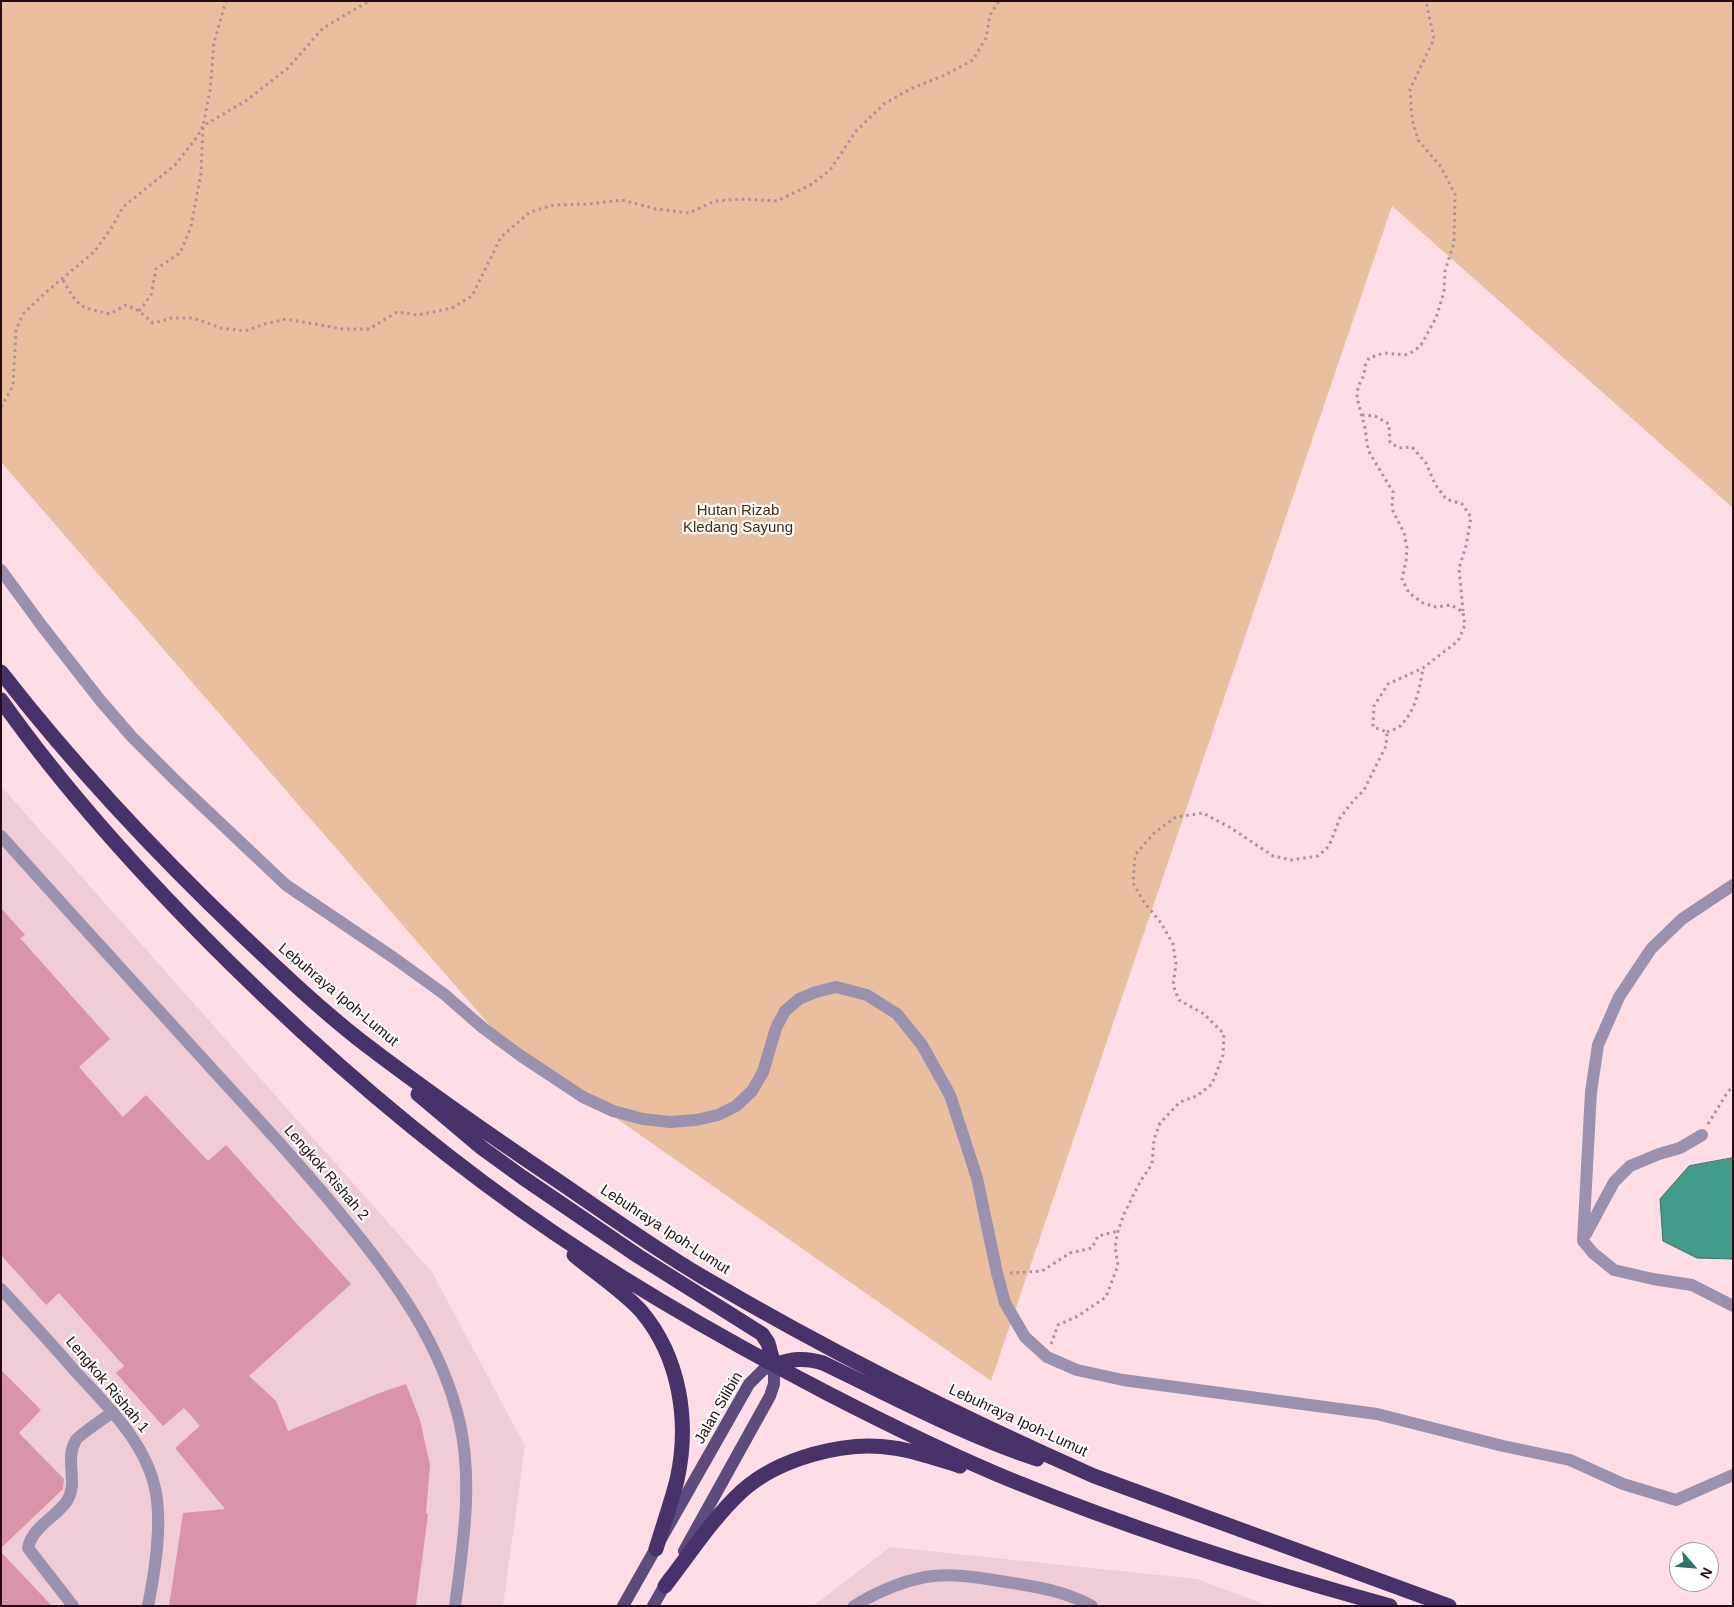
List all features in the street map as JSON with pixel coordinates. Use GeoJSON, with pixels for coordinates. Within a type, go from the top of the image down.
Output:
{"type":"FeatureCollection","features":[{"type":"Feature","properties":{"kind":"highway","name":"Lebuhraya Ipoh-Lumut"},"geometry":{"type":"LineString","coordinates":[[1,672],[66,752],[141,834],[220,914],[283,973],[359,1040],[491,1136],[647,1242],[699,1275],[841,1354],[956,1412],[1094,1476],[1449,1606]]}},
{"type":"Feature","properties":{"kind":"highway"},"geometry":{"type":"LineString","coordinates":[[1,700],[49,766],[122,852],[248,981],[337,1063],[394,1112],[518,1208],[640,1311],[654,1330],[674,1370],[680,1398],[682,1427],[681,1454],[677,1480],[656,1549]]}},
{"type":"Feature","properties":{"kind":"highway"},"geometry":{"type":"LineString","coordinates":[[359,1040],[420,1096],[482,1148],[638,1256],[762,1334],[768,1343],[774,1365]]}},
{"type":"Feature","properties":{"kind":"highway"},"geometry":{"type":"LineString","coordinates":[[518,1208],[598,1261],[739,1347],[894,1427],[1010,1480],[1114,1519],[1206,1550],[1306,1583],[1390,1606]]}},
{"type":"Feature","properties":{"kind":"highway"},"geometry":{"type":"LineString","coordinates":[[774,1365],[800,1358],[812,1359],[949,1425],[1051,1464],[1094,1476]]}},
{"type":"Feature","properties":{"kind":"highway"},"geometry":{"type":"LineString","coordinates":[[665,1586],[727,1506],[743,1490],[765,1475],[788,1463],[813,1454],[843,1448],[869,1446],[894,1448],[1010,1480]]}},
{"type":"Feature","properties":{"kind":"main road","name":"Jalan Silibin"},"geometry":{"type":"LineString","coordinates":[[623,1606],[749,1384],[763,1370],[774,1365]]}},
{"type":"Feature","properties":{"kind":"main road"},"geometry":{"type":"LineString","coordinates":[[653,1606],[770,1396],[774,1384],[774,1365]]}},
{"type":"Feature","properties":{"kind":"street"},"geometry":{"type":"LineString","coordinates":[[1,570],[100,700],[132,737],[286,885],[444,994],[483,1028],[521,1056],[583,1097],[613,1112],[643,1119],[670,1122],[696,1120],[718,1115],[736,1106],[752,1091],[763,1072],[776,1028],[786,1011],[799,998],[816,992],[836,987],[867,995],[897,1014],[922,1045],[950,1095],[977,1178],[1005,1303],[1025,1337],[1047,1356],[1076,1370],[1123,1380],[1376,1414],[1504,1446],[1570,1460],[1622,1484],[1676,1500],[1733,1475]]}},
{"type":"Feature","properties":{"kind":"street","name":"Lengkok Rishah 2"},"geometry":{"type":"LineString","coordinates":[[1,836],[329,1200],[385,1270],[422,1326],[450,1388],[460,1424],[466,1458],[467,1495],[456,1606]]}},
{"type":"Feature","properties":{"kind":"street"},"geometry":{"type":"LineString","coordinates":[[1733,885],[1682,919],[1651,949],[1619,997],[1598,1045],[1591,1092],[1583,1241],[1593,1253],[1614,1270],[1692,1285],[1733,1306]]}},
{"type":"Feature","properties":{"kind":"street"},"geometry":{"type":"LineString","coordinates":[[1583,1241],[1614,1182],[1630,1166],[1680,1148],[1702,1135]]}},
{"type":"Feature","properties":{"kind":"street","name":"Lengkok Rishah 1"},"geometry":{"type":"LineString","coordinates":[[1,1289],[113,1412],[130,1433],[141,1452],[156,1491],[158,1513],[158,1540],[148,1606]]}},
{"type":"Feature","properties":{"kind":"street"},"geometry":{"type":"LineString","coordinates":[[73,1606],[28,1548],[30,1539],[68,1500],[72,1487],[71,1452],[76,1438],[113,1412]]}},
{"type":"Feature","properties":{"kind":"street"},"geometry":{"type":"LineString","coordinates":[[854,1606],[894,1586],[924,1578],[947,1576],[972,1577],[1052,1590],[1092,1606]]}},
{"type":"Feature","properties":{"kind":"path"},"geometry":{"type":"LineString","coordinates":[[139,311],[151,295],[156,269],[180,253],[191,227],[201,173],[203,126],[210,91],[214,42],[226,1]]}},
{"type":"Feature","properties":{"kind":"path"},"geometry":{"type":"LineString","coordinates":[[1,408],[13,386],[16,330],[23,314],[94,252],[112,227],[123,207],[175,165],[197,138],[203,126],[247,100],[288,68],[323,28],[369,1]]}},
{"type":"Feature","properties":{"kind":"path"},"geometry":{"type":"LineString","coordinates":[[63,280],[76,302],[87,309],[110,314],[126,306],[139,311],[153,323],[172,318],[193,318],[220,328],[245,331],[286,319],[343,329],[369,329],[397,312],[418,315],[452,308],[472,296],[501,237],[530,212],[554,205],[622,200],[656,209],[689,213],[715,201],[744,199],[777,201],[812,184],[830,170],[856,131],[884,104],[910,89],[945,75],[973,60],[986,38],[990,15],[999,1]]}},
{"type":"Feature","properties":{"kind":"path"},"geometry":{"type":"LineString","coordinates":[[1426,1],[1434,39],[1410,89],[1412,119],[1418,140],[1441,167],[1455,194],[1454,243],[1444,271],[1444,292],[1436,318],[1421,345],[1405,355],[1384,353],[1369,358],[1358,388],[1357,398],[1368,450],[1393,492],[1392,509],[1404,534],[1407,548],[1402,579],[1409,593],[1423,603],[1436,607],[1452,605],[1463,612]]}},
{"type":"Feature","properties":{"kind":"path"},"geometry":{"type":"LineString","coordinates":[[1362,415],[1375,416],[1389,424],[1390,442],[1399,448],[1412,447],[1426,462],[1436,484],[1446,499],[1462,504],[1471,516],[1466,546],[1459,568],[1465,625],[1458,641],[1423,668],[1388,684],[1374,706],[1373,727],[1387,732],[1401,726],[1412,708],[1420,689],[1423,668]]}},
{"type":"Feature","properties":{"kind":"path"},"geometry":{"type":"LineString","coordinates":[[1047,1356],[1058,1325],[1078,1316],[1106,1297],[1118,1265],[1115,1247],[1118,1231],[1140,1182],[1152,1164],[1154,1139],[1160,1123],[1180,1102],[1197,1096],[1212,1084],[1223,1055],[1224,1034],[1204,1014],[1179,1000],[1173,985],[1176,964],[1173,944],[1133,883],[1136,855],[1155,832],[1176,817],[1203,813],[1231,828],[1274,856],[1291,860],[1318,856],[1329,846],[1340,818],[1352,801],[1364,790],[1386,746],[1387,732]]}},
{"type":"Feature","properties":{"kind":"path"},"geometry":{"type":"LineString","coordinates":[[1702,1135],[1733,1086]]}},
{"type":"Feature","properties":{"kind":"path"},"geometry":{"type":"LineString","coordinates":[[997,1274],[1042,1271],[1070,1253],[1092,1248],[1098,1236],[1118,1231]]}},
{"type":"Feature","properties":{"kind":"shaded area"},"geometry":{"type":"Polygon","coordinates":[[[1,786],[432,1272],[525,1446],[503,1606],[1,1606],[1,786]]]}},
{"type":"Feature","properties":{"kind":"shaded area"},"geometry":{"type":"Polygon","coordinates":[[[1733,1158],[1733,1259],[1697,1258],[1663,1241],[1660,1199],[1689,1166],[1733,1158]]]}},
{"type":"Feature","properties":{"kind":"shaded area"},"geometry":{"type":"Polygon","coordinates":[[[890,1547],[1197,1579],[1269,1606],[813,1606],[890,1547]]]}},
{"type":"Feature","properties":{"kind":"green space","name":"Hutan Rizab Kledang Sayung"},"geometry":{"type":"Polygon","coordinates":[[[1,1],[1733,1],[1733,508],[1392,206],[991,1381],[499,1036],[1,462],[1,1]]]}},
{"type":"Feature","properties":{"kind":"building"},"geometry":{"type":"Polygon","coordinates":[[[1,908],[25,935],[20,938],[110,1039],[79,1067],[123,1117],[146,1095],[208,1161],[226,1145],[351,1284],[249,1376],[276,1401],[288,1431],[406,1384],[420,1420],[430,1465],[426,1513],[428,1514],[416,1606],[169,1606],[183,1513],[225,1509],[175,1448],[200,1426],[184,1408],[163,1426],[116,1373],[124,1366],[59,1293],[46,1305],[1,1255],[1,908]]]}},
{"type":"Feature","properties":{"kind":"building"},"geometry":{"type":"Polygon","coordinates":[[[1,1370],[41,1410],[19,1433],[64,1479],[63,1489],[1,1548],[1,1370]]]}},
{"type":"Feature","properties":{"kind":"building"},"geometry":{"type":"Polygon","coordinates":[[[1,1552],[52,1606],[1,1606],[1,1552]]]}}]}
